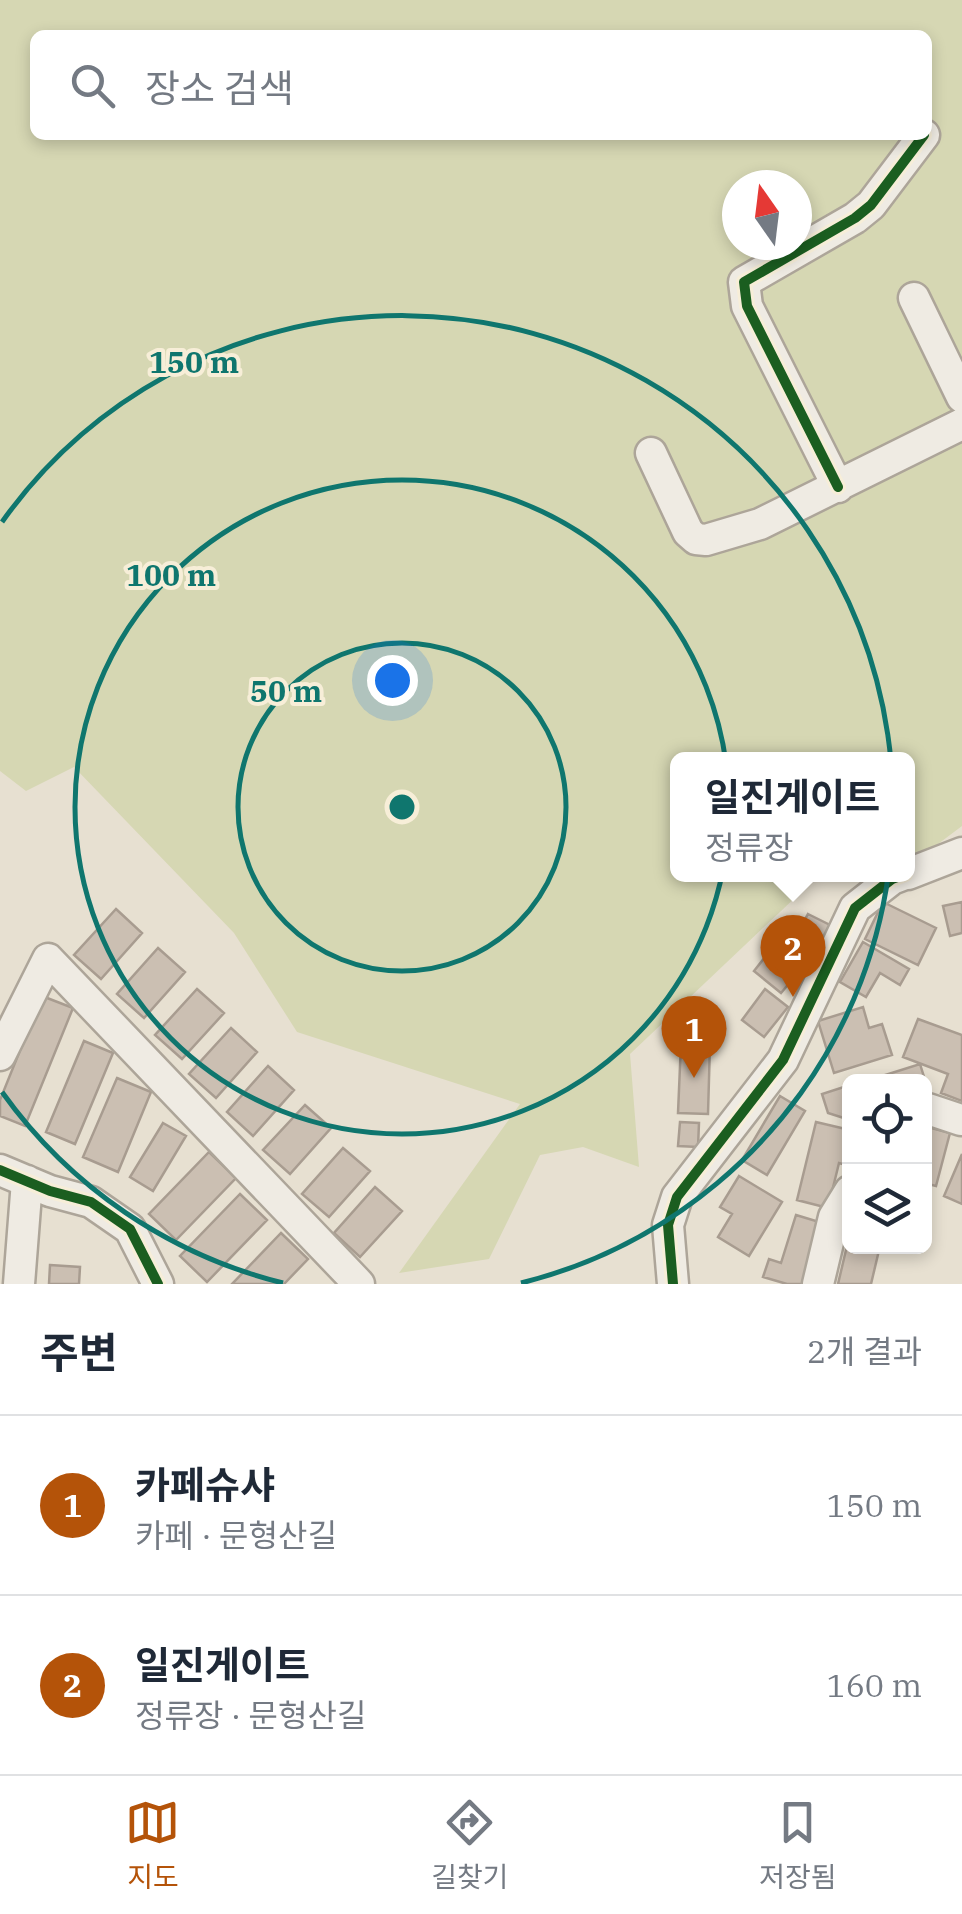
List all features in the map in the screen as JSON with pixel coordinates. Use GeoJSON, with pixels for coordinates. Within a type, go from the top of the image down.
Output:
{"type":"FeatureCollection","features":[{"type":"Feature","properties":{"kind":"street"},"geometry":{"type":"LineString","coordinates":[[838,487],[747,306],[744,282],[856,218],[921,140]]}},
{"type":"Feature","properties":{"kind":"street"},"geometry":{"type":"LineString","coordinates":[[914,298],[962,397]]}},
{"type":"Feature","properties":{"kind":"street"},"geometry":{"type":"LineString","coordinates":[[650,453],[688,532],[696,539],[720,538],[760,524],[962,424]]}},
{"type":"Feature","properties":{"kind":"street"},"geometry":{"type":"LineString","coordinates":[[915,871],[962,853]]}},
{"type":"Feature","properties":{"kind":"street"},"geometry":{"type":"LineString","coordinates":[[673,1284],[668,1225],[676,1197],[783,1060],[854,908],[888,882]]}},
{"type":"Feature","properties":{"kind":"street"},"geometry":{"type":"LineString","coordinates":[[0,1056],[48,958],[359,1284]]}},
{"type":"Feature","properties":{"kind":"street"},"geometry":{"type":"LineString","coordinates":[[932,1110],[960,1120]]}},
{"type":"Feature","properties":{"kind":"street"},"geometry":{"type":"LineString","coordinates":[[19,1284],[13,1176],[91,1202],[130,1229],[158,1284]]}},
{"type":"Feature","properties":{"kind":"street"},"geometry":{"type":"LineString","coordinates":[[818,1284],[834,1217],[842,1204]]}},
{"type":"Feature","properties":{"kind":"green space"},"geometry":{"type":"Polygon","coordinates":[[[0,0],[962,0],[962,826],[915,857],[915,752],[670,752],[670,882],[812,882],[630,1054],[639,1167],[583,1147],[540,1155],[489,1259],[399,1273],[520,1104],[297,1032],[234,933],[74,767],[26,791],[0,771],[0,0]]]}},
{"type":"Feature","properties":{"kind":"building"},"geometry":{"type":"Polygon","coordinates":[[[883,902],[936,928],[918,965],[865,939],[883,902]]]}},
{"type":"Feature","properties":{"kind":"building"},"geometry":{"type":"Polygon","coordinates":[[[962,902],[962,933],[950,936],[943,906],[962,902]]]}},
{"type":"Feature","properties":{"kind":"building"},"geometry":{"type":"Polygon","coordinates":[[[116,909],[142,933],[101,979],[74,955],[116,909]]]}},
{"type":"Feature","properties":{"kind":"building"},"geometry":{"type":"Polygon","coordinates":[[[808,914],[830,925],[812,957],[791,945],[808,914]]]}},
{"type":"Feature","properties":{"kind":"building"},"geometry":{"type":"Polygon","coordinates":[[[863,942],[909,969],[900,985],[880,973],[866,997],[840,982],[863,942]]]}},
{"type":"Feature","properties":{"kind":"building"},"geometry":{"type":"Polygon","coordinates":[[[773,947],[801,969],[781,993],[754,971],[773,947]]]}},
{"type":"Feature","properties":{"kind":"building"},"geometry":{"type":"Polygon","coordinates":[[[158,948],[185,972],[144,1018],[117,994],[158,948]]]}},
{"type":"Feature","properties":{"kind":"building"},"geometry":{"type":"Polygon","coordinates":[[[197,989],[224,1013],[182,1059],[155,1035],[197,989]]]}},
{"type":"Feature","properties":{"kind":"building"},"geometry":{"type":"Polygon","coordinates":[[[765,989],[788,1007],[764,1037],[742,1020],[765,989]]]}},
{"type":"Feature","properties":{"kind":"building"},"geometry":{"type":"Polygon","coordinates":[[[42,996],[73,1008],[25,1126],[0,1116],[0,1100],[42,996]]]}},
{"type":"Feature","properties":{"kind":"building"},"geometry":{"type":"Polygon","coordinates":[[[863,1007],[869,1028],[882,1024],[892,1055],[834,1073],[818,1021],[863,1007]]]}},
{"type":"Feature","properties":{"kind":"building"},"geometry":{"type":"Polygon","coordinates":[[[918,1019],[962,1035],[962,1101],[941,1093],[948,1074],[903,1057],[918,1019]]]}},
{"type":"Feature","properties":{"kind":"building"},"geometry":{"type":"Polygon","coordinates":[[[231,1028],[257,1052],[216,1098],[189,1074],[231,1028]]]}},
{"type":"Feature","properties":{"kind":"building"},"geometry":{"type":"Polygon","coordinates":[[[84,1041],[113,1053],[75,1144],[46,1132],[84,1041]]]}},
{"type":"Feature","properties":{"kind":"building"},"geometry":{"type":"Polygon","coordinates":[[[681,1043],[710,1044],[708,1114],[678,1113],[681,1043]]]}},
{"type":"Feature","properties":{"kind":"building"},"geometry":{"type":"Polygon","coordinates":[[[920,1064],[923,1074],[888,1074],[920,1064]]]}},
{"type":"Feature","properties":{"kind":"building"},"geometry":{"type":"Polygon","coordinates":[[[268,1066],[294,1090],[253,1136],[227,1112],[268,1066]]]}},
{"type":"Feature","properties":{"kind":"building"},"geometry":{"type":"Polygon","coordinates":[[[117,1078],[151,1092],[118,1172],[83,1157],[117,1078]]]}},
{"type":"Feature","properties":{"kind":"building"},"geometry":{"type":"Polygon","coordinates":[[[842,1088],[842,1117],[828,1113],[822,1094],[842,1088]]]}},
{"type":"Feature","properties":{"kind":"building"},"geometry":{"type":"Polygon","coordinates":[[[780,1096],[805,1111],[767,1175],[742,1160],[780,1096]]]}},
{"type":"Feature","properties":{"kind":"building"},"geometry":{"type":"Polygon","coordinates":[[[305,1105],[331,1128],[290,1174],[263,1150],[305,1105]]]}},
{"type":"Feature","properties":{"kind":"building"},"geometry":{"type":"Polygon","coordinates":[[[680,1122],[699,1123],[698,1147],[678,1146],[680,1122]]]}},
{"type":"Feature","properties":{"kind":"building"},"geometry":{"type":"Polygon","coordinates":[[[816,1122],[842,1128],[842,1164],[839,1163],[828,1208],[797,1200],[816,1122]]]}},
{"type":"Feature","properties":{"kind":"building"},"geometry":{"type":"Polygon","coordinates":[[[163,1123],[186,1136],[153,1191],[130,1177],[163,1123]]]}},
{"type":"Feature","properties":{"kind":"building"},"geometry":{"type":"Polygon","coordinates":[[[932,1128],[950,1133],[936,1186],[932,1185],[932,1128]]]}},
{"type":"Feature","properties":{"kind":"building"},"geometry":{"type":"Polygon","coordinates":[[[343,1148],[370,1171],[329,1217],[302,1194],[343,1148]]]}},
{"type":"Feature","properties":{"kind":"building"},"geometry":{"type":"Polygon","coordinates":[[[209,1152],[236,1178],[176,1240],[149,1214],[209,1152]]]}},
{"type":"Feature","properties":{"kind":"building"},"geometry":{"type":"Polygon","coordinates":[[[962,1154],[962,1204],[944,1196],[962,1154]]]}},
{"type":"Feature","properties":{"kind":"building"},"geometry":{"type":"Polygon","coordinates":[[[739,1176],[782,1202],[749,1256],[718,1237],[732,1214],[720,1207],[739,1176]]]}},
{"type":"Feature","properties":{"kind":"building"},"geometry":{"type":"Polygon","coordinates":[[[375,1187],[402,1211],[360,1257],[334,1233],[375,1187]]]}},
{"type":"Feature","properties":{"kind":"building"},"geometry":{"type":"Polygon","coordinates":[[[240,1194],[267,1220],[207,1282],[180,1256],[240,1194]]]}},
{"type":"Feature","properties":{"kind":"building"},"geometry":{"type":"Polygon","coordinates":[[[796,1215],[826,1224],[807,1284],[787,1284],[763,1277],[769,1259],[781,1263],[796,1215]]]}},
{"type":"Feature","properties":{"kind":"building"},"geometry":{"type":"Polygon","coordinates":[[[281,1233],[308,1259],[284,1284],[232,1284],[281,1233]]]}},
{"type":"Feature","properties":{"kind":"building"},"geometry":{"type":"Polygon","coordinates":[[[845,1254],[878,1254],[871,1284],[838,1284],[845,1254]]]}},
{"type":"Feature","properties":{"kind":"building"},"geometry":{"type":"Polygon","coordinates":[[[50,1265],[80,1267],[79,1284],[49,1284],[50,1265]]]}},
{"type":"Feature","properties":{"kind":"cycle path"},"geometry":{"type":"LineString","coordinates":[[838,487],[747,306],[744,282],[855,218],[871,205],[920,140]]}},
{"type":"Feature","properties":{"kind":"cycle path"},"geometry":{"type":"LineString","coordinates":[[673,1284],[668,1225],[677,1197],[783,1060],[855,908],[888,882]]}},
{"type":"Feature","properties":{"kind":"cycle path"},"geometry":{"type":"LineString","coordinates":[[0,1170],[50,1191],[91,1202],[130,1229],[158,1284]]}},
{"type":"Feature","properties":{"kind":"place","name":"일진게이트"},"geometry":{"type":"Point","coordinates":[793,997]}},
{"type":"Feature","properties":{"kind":"place","name":"카페슈샤"},"geometry":{"type":"Point","coordinates":[694,1078]}}]}
